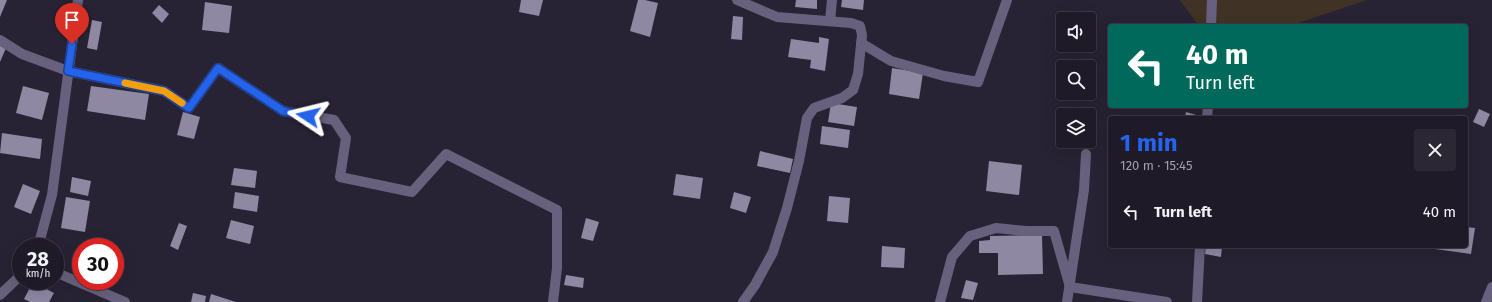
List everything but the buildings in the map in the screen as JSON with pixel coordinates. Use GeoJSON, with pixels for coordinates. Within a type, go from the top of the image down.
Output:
{"type":"FeatureCollection","features":[{"type":"Feature","properties":{"kind":"street"},"geometry":{"type":"LineString","coordinates":[[40,238],[52,195],[78,0]]}},
{"type":"Feature","properties":{"kind":"street"},"geometry":{"type":"LineString","coordinates":[[737,0],[777,17],[850,23],[860,26],[862,35],[858,74],[853,90],[842,98],[814,108],[807,118],[799,160],[787,208],[773,252],[755,285],[743,302]]}},
{"type":"Feature","properties":{"kind":"street"},"geometry":{"type":"LineString","coordinates":[[830,21],[832,0]]}},
{"type":"Feature","properties":{"kind":"street"},"geometry":{"type":"LineString","coordinates":[[861,43],[891,61],[944,76],[978,82],[1007,0]]}},
{"type":"Feature","properties":{"kind":"street"},"geometry":{"type":"LineString","coordinates":[[1211,24],[1212,0]]}},
{"type":"Feature","properties":{"kind":"street"},"geometry":{"type":"LineString","coordinates":[[0,40],[22,54],[68,71],[164,91],[189,108],[218,68],[283,111],[334,120],[346,138],[340,177],[412,192],[446,154],[557,210],[557,268],[553,302]]}},
{"type":"Feature","properties":{"kind":"street"},"geometry":{"type":"LineString","coordinates":[[1068,302],[1084,190],[1086,154]]}},
{"type":"Feature","properties":{"kind":"street"},"geometry":{"type":"LineString","coordinates":[[940,302],[952,257],[970,236],[996,228],[1026,231],[1054,231],[1070,287]]}},
{"type":"Feature","properties":{"kind":"street"},"geometry":{"type":"LineString","coordinates":[[1197,302],[1200,248]]}},
{"type":"Feature","properties":{"kind":"street"},"geometry":{"type":"LineString","coordinates":[[64,276],[125,302]]}},
{"type":"Feature","properties":{"kind":"street"},"geometry":{"type":"LineString","coordinates":[[0,296],[12,284]]}},
{"type":"Feature","properties":{"kind":"street"},"geometry":{"type":"LineString","coordinates":[[1070,287],[1167,302]]}},
{"type":"Feature","properties":{"kind":"street"},"geometry":{"type":"LineString","coordinates":[[1486,302],[1492,287]]}},
{"type":"Feature","properties":{"kind":"shaded area"},"geometry":{"type":"Polygon","coordinates":[[[1180,0],[1367,0],[1295,24],[1198,24],[1180,0]]]}},
{"type":"Feature","properties":{"kind":"slow traffic"},"geometry":{"type":"LineString","coordinates":[[125,83],[164,91],[182,103]]}},
{"type":"Feature","properties":{"kind":"route"},"geometry":{"type":"LineString","coordinates":[[72,44],[68,71],[164,91],[189,108],[218,68],[283,111],[308,116]]}}]}
